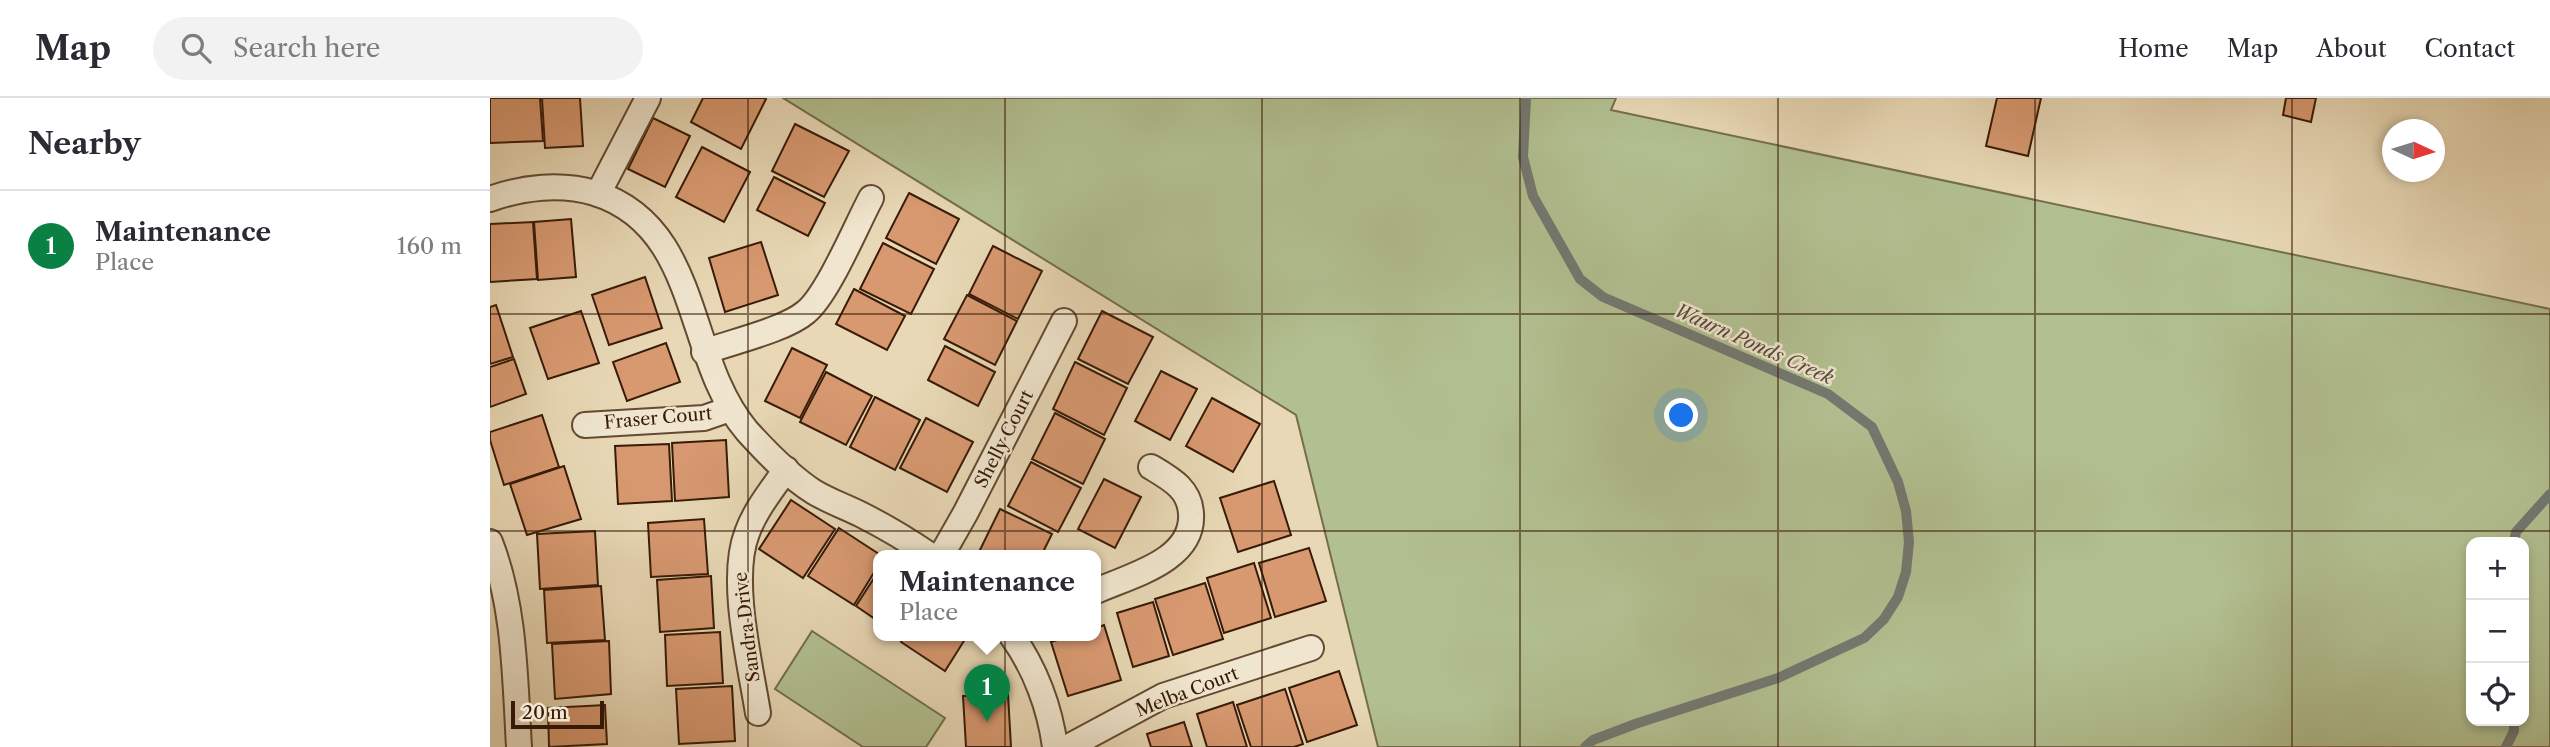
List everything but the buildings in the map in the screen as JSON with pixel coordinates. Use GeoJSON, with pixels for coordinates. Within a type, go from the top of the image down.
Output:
{"type":"FeatureCollection","features":[{"type":"Feature","properties":{"kind":"street"},"geometry":{"type":"LineString","coordinates":[[598,194],[648,98]]}},
{"type":"Feature","properties":{"kind":"street"},"geometry":{"type":"LineString","coordinates":[[490,198],[550,187],[576,188],[616,201],[632,212],[666,248],[680,275],[704,352],[730,409],[758,443],[814,491],[922,550]]}},
{"type":"Feature","properties":{"kind":"street"},"geometry":{"type":"LineString","coordinates":[[704,352],[788,323],[806,312],[825,287],[871,198]]}},
{"type":"Feature","properties":{"kind":"street","name":"Shelly Court"},"geometry":{"type":"LineString","coordinates":[[945,550],[967,512],[1064,321]]}},
{"type":"Feature","properties":{"kind":"street","name":"Fraser Court"},"geometry":{"type":"LineString","coordinates":[[585,425],[704,418],[730,409]]}},
{"type":"Feature","properties":{"kind":"street"},"geometry":{"type":"LineString","coordinates":[[1101,589],[1160,562],[1175,552],[1185,540],[1191,520],[1190,504],[1185,493],[1172,480],[1151,467]]}},
{"type":"Feature","properties":{"kind":"street","name":"Sandra Drive"},"geometry":{"type":"LineString","coordinates":[[758,713],[739,566],[750,524],[786,469]]}},
{"type":"Feature","properties":{"kind":"street"},"geometry":{"type":"LineString","coordinates":[[490,542],[508,615],[520,747]]}},
{"type":"Feature","properties":{"kind":"street"},"geometry":{"type":"LineString","coordinates":[[1015,641],[1035,678],[1045,704],[1055,747]]}},
{"type":"Feature","properties":{"kind":"street","name":"Melba Court"},"geometry":{"type":"LineString","coordinates":[[1068,747],[1163,696],[1311,648]]}},
{"type":"Feature","properties":{"kind":"green space"},"geometry":{"type":"Polygon","coordinates":[[[783,98],[1616,98],[1611,110],[2550,309],[2550,747],[1378,747],[1296,415],[783,98]]]}},
{"type":"Feature","properties":{"kind":"green space"},"geometry":{"type":"Polygon","coordinates":[[[812,631],[945,718],[926,747],[863,747],[775,689],[812,631]]]}},
{"type":"Feature","properties":{"kind":"waterway","name":"Waurn Ponds Creek"},"geometry":{"type":"LineString","coordinates":[[1526,98],[1523,157],[1533,196],[1580,279],[1603,297],[1828,394],[1872,427],[1898,482],[1906,511],[1909,542],[1906,572],[1898,597],[1884,619],[1864,638],[1778,678],[1638,723],[1593,740],[1585,747]]}},
{"type":"Feature","properties":{"kind":"waterway","name":"Waurn Ponds Creek"},"geometry":{"type":"LineString","coordinates":[[2515,537],[2516,532],[2550,494]]}},
{"type":"Feature","properties":{"kind":"waterway","name":"Waurn Ponds Creek"},"geometry":{"type":"LineString","coordinates":[[2506,747],[2514,726]]}},
{"type":"Feature","properties":{"kind":"place","name":"Maintenance"},"geometry":{"type":"Point","coordinates":[987,722]}}]}
